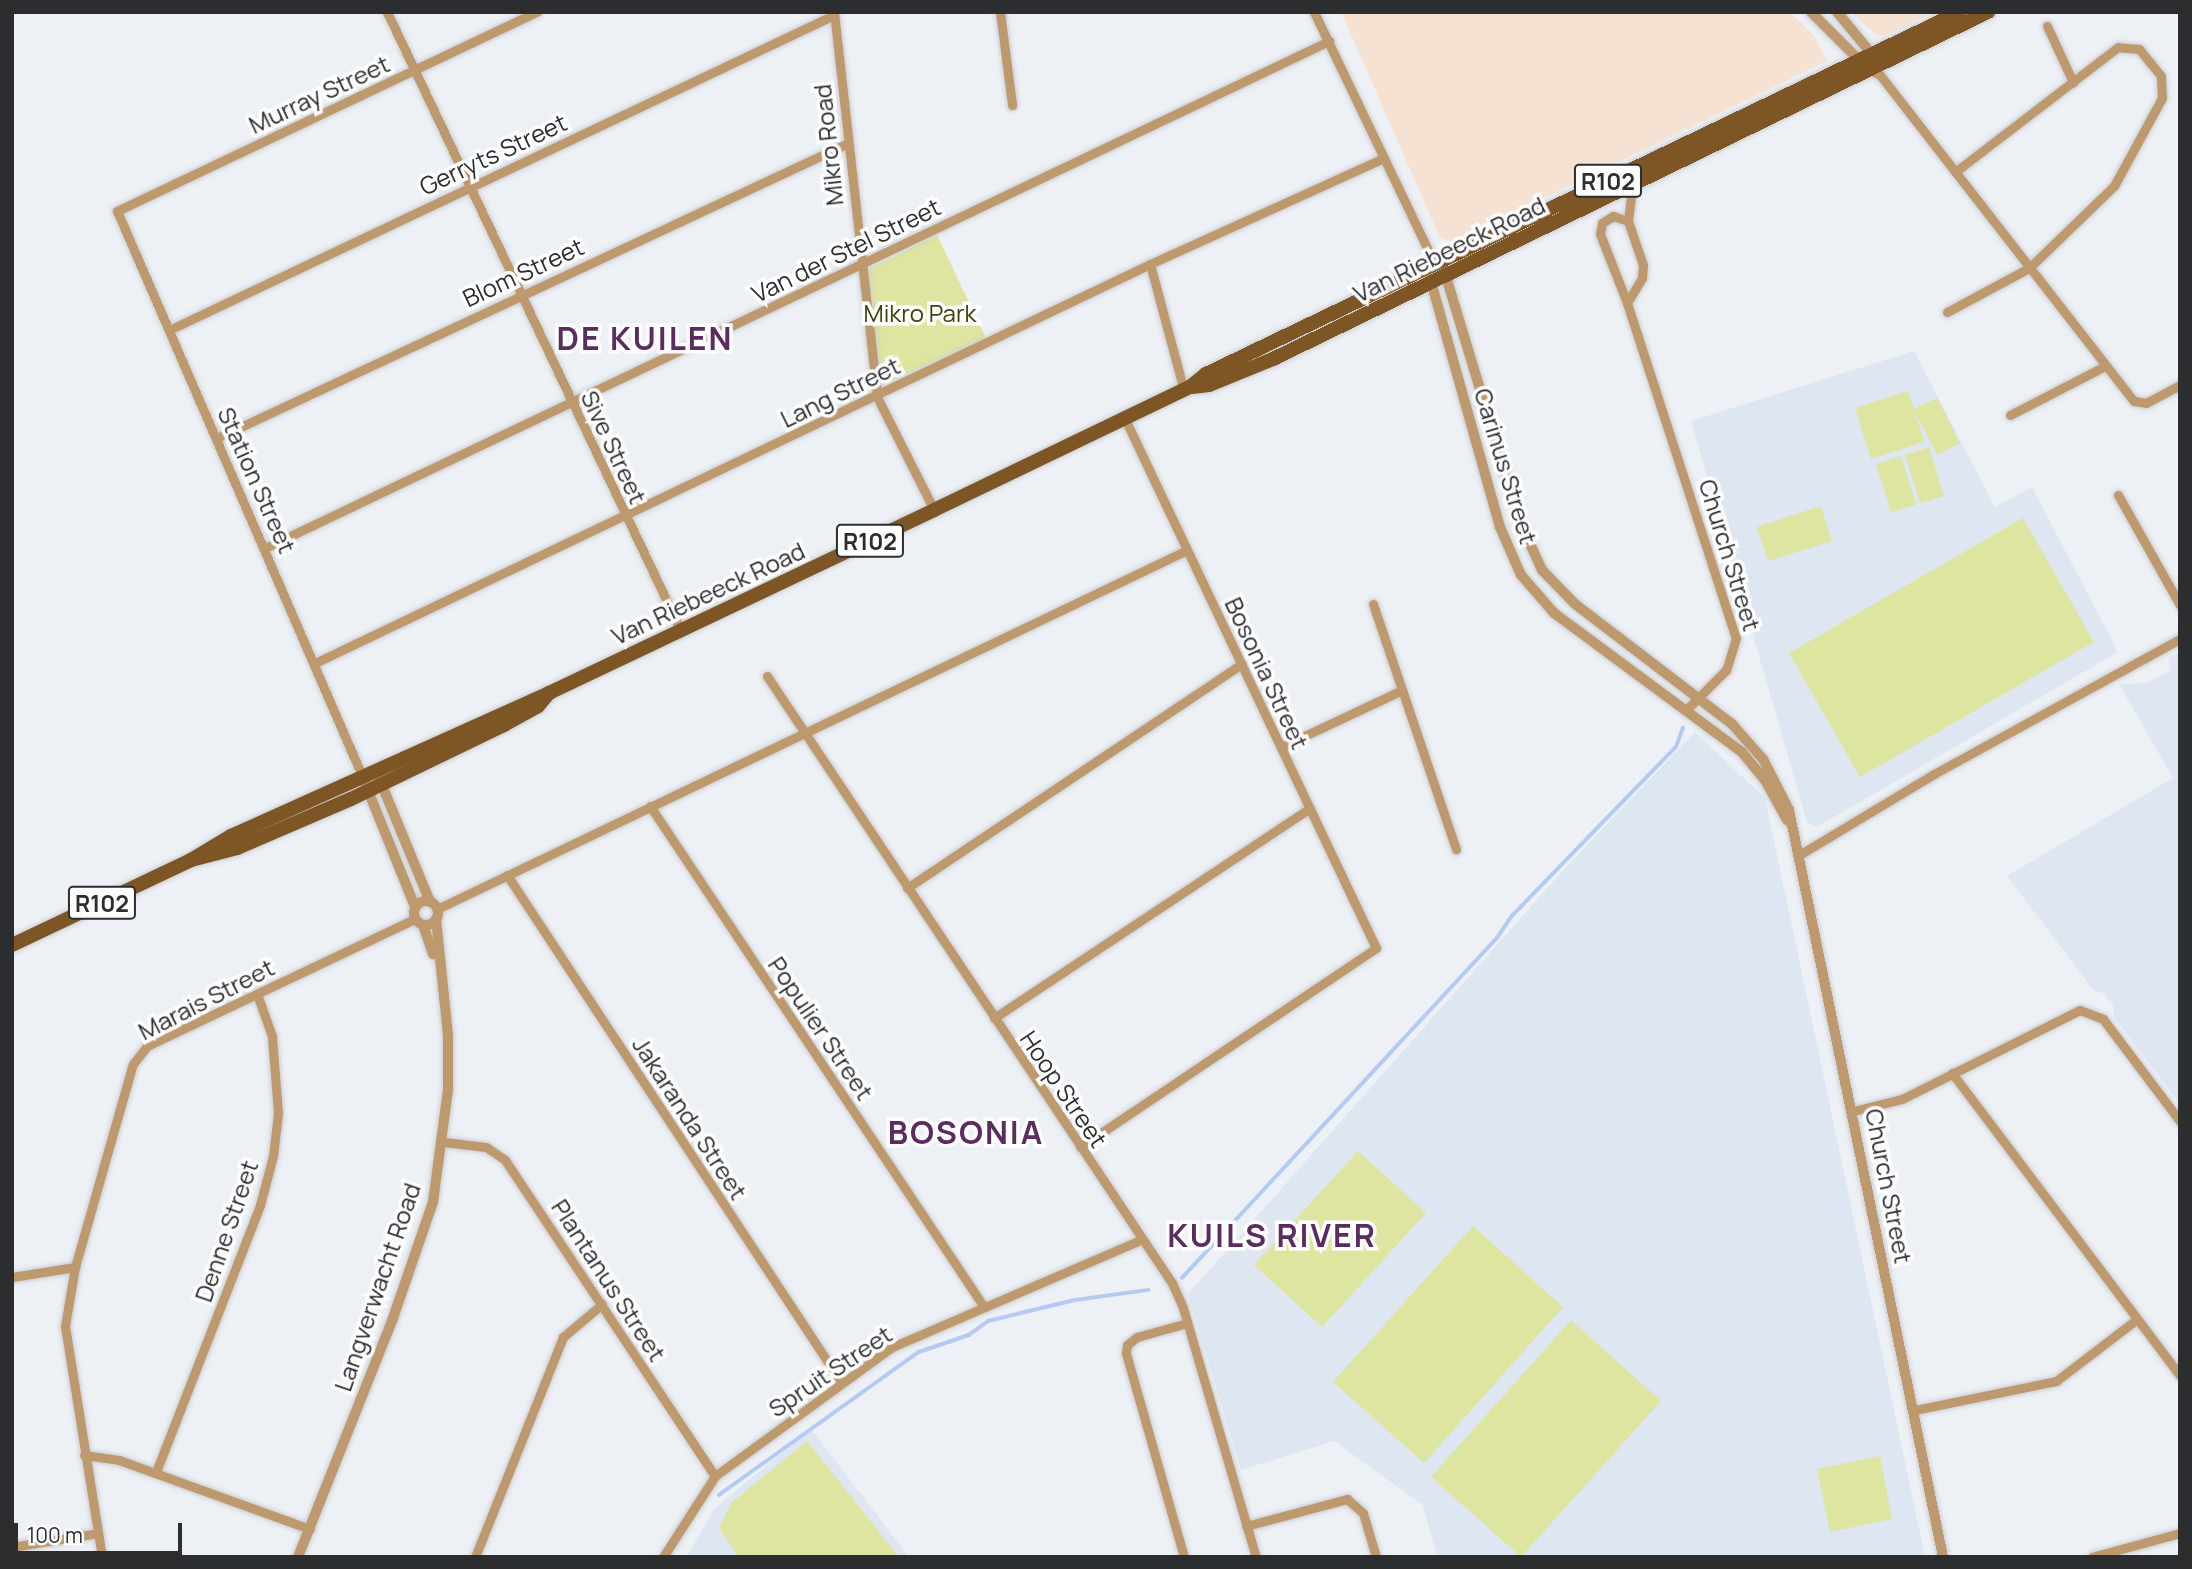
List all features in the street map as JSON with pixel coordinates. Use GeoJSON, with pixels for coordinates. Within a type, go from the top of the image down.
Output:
{"type":"FeatureCollection","features":[{"type":"Feature","properties":{"kind":"main road","name":"Van Riebeeck Road"},"geometry":{"type":"LineString","coordinates":[[1187,389],[1209,385],[1275,358],[1632,186],[1873,66],[1960,12]]}},
{"type":"Feature","properties":{"kind":"main road","name":"Van Riebeeck Road"},"geometry":{"type":"LineString","coordinates":[[12,945],[191,860],[231,835],[504,725],[538,706],[549,693],[1187,389],[1206,374],[1434,261],[1873,66],[1988,12]]}},
{"type":"Feature","properties":{"kind":"street","name":"Sive Street"},"geometry":{"type":"LineString","coordinates":[[387,12],[681,631]]}},
{"type":"Feature","properties":{"kind":"street","name":"Murray Street"},"geometry":{"type":"LineString","coordinates":[[117,211],[537,12]]}},
{"type":"Feature","properties":{"kind":"street"},"geometry":{"type":"LineString","coordinates":[[1000,12],[1012,105]]}},
{"type":"Feature","properties":{"kind":"street"},"geometry":{"type":"LineString","coordinates":[[1314,12],[1434,261]]}},
{"type":"Feature","properties":{"kind":"street"},"geometry":{"type":"LineString","coordinates":[[1811,12],[1873,66]]}},
{"type":"Feature","properties":{"kind":"street"},"geometry":{"type":"LineString","coordinates":[[1837,12],[1873,66],[2105,366],[2140,403],[2180,385]]}},
{"type":"Feature","properties":{"kind":"street","name":"Mikro Road"},"geometry":{"type":"LineString","coordinates":[[834,14],[846,144],[877,397],[934,510]]}},
{"type":"Feature","properties":{"kind":"street","name":"Gerryts Street"},"geometry":{"type":"LineString","coordinates":[[169,330],[834,14]]}},
{"type":"Feature","properties":{"kind":"street"},"geometry":{"type":"LineString","coordinates":[[2047,26],[2073,82]]}},
{"type":"Feature","properties":{"kind":"street","name":"Van der Stel Street"},"geometry":{"type":"LineString","coordinates":[[265,548],[1329,41]]}},
{"type":"Feature","properties":{"kind":"street"},"geometry":{"type":"LineString","coordinates":[[1947,312],[2029,268],[2114,186],[2164,87],[2139,49],[2118,47],[1955,172]]}},
{"type":"Feature","properties":{"kind":"street","name":"Blom Street"},"geometry":{"type":"LineString","coordinates":[[217,438],[846,144]]}},
{"type":"Feature","properties":{"kind":"street","name":"Lang Street"},"geometry":{"type":"LineString","coordinates":[[315,663],[877,397],[1150,264],[1384,158]]}},
{"type":"Feature","properties":{"kind":"street"},"geometry":{"type":"LineString","coordinates":[[1627,303],[1644,272],[1628,221],[1632,186]]}},
{"type":"Feature","properties":{"kind":"street","name":"Station Street"},"geometry":{"type":"LineString","coordinates":[[117,211],[315,663],[370,778]]}},
{"type":"Feature","properties":{"kind":"street","name":"Church Street"},"geometry":{"type":"LineString","coordinates":[[1628,221],[1606,219],[1600,234],[1627,303],[1736,638],[1731,662],[1701,696],[1763,759],[1785,800],[1853,1111],[1943,1557]]}},
{"type":"Feature","properties":{"kind":"street","name":"Carinus Street"},"geometry":{"type":"LineString","coordinates":[[1434,261],[1446,275],[1535,558],[1566,597],[1701,696]]}},
{"type":"Feature","properties":{"kind":"street","name":"Carinus Street"},"geometry":{"type":"LineString","coordinates":[[1434,261],[1430,283],[1500,527],[1521,575],[1553,612],[1687,709]]}},
{"type":"Feature","properties":{"kind":"street"},"geometry":{"type":"LineString","coordinates":[[1150,264],[1187,389]]}},
{"type":"Feature","properties":{"kind":"street"},"geometry":{"type":"LineString","coordinates":[[2010,415],[2105,366]]}},
{"type":"Feature","properties":{"kind":"street","name":"Bosonia Street"},"geometry":{"type":"LineString","coordinates":[[1080,1147],[1372,953],[1376,943],[1125,419]]}},
{"type":"Feature","properties":{"kind":"street"},"geometry":{"type":"LineString","coordinates":[[2118,495],[2180,605]]}},
{"type":"Feature","properties":{"kind":"street"},"geometry":{"type":"LineString","coordinates":[[418,917],[1187,550]]}},
{"type":"Feature","properties":{"kind":"street"},"geometry":{"type":"LineString","coordinates":[[1373,604],[1456,849]]}},
{"type":"Feature","properties":{"kind":"street"},"geometry":{"type":"LineString","coordinates":[[1799,855],[1934,774],[2180,639]]}},
{"type":"Feature","properties":{"kind":"street"},"geometry":{"type":"LineString","coordinates":[[907,888],[1242,664]]}},
{"type":"Feature","properties":{"kind":"street","name":"Hoop Street"},"geometry":{"type":"LineString","coordinates":[[767,676],[1171,1283],[1187,1323],[1256,1557]]}},
{"type":"Feature","properties":{"kind":"street"},"geometry":{"type":"LineString","coordinates":[[1281,747],[1402,690]]}},
{"type":"Feature","properties":{"kind":"street"},"geometry":{"type":"LineString","coordinates":[[1687,709],[1701,696]]}},
{"type":"Feature","properties":{"kind":"street","name":"Church Street"},"geometry":{"type":"LineString","coordinates":[[1687,709],[1751,762],[1790,826]]}},
{"type":"Feature","properties":{"kind":"street","name":"Langverwacht Road"},"geometry":{"type":"LineString","coordinates":[[298,1557],[408,1278],[433,1202],[444,1143],[448,1035],[434,910],[370,778]]}},
{"type":"Feature","properties":{"kind":"street","name":"Langverwacht Road"},"geometry":{"type":"LineString","coordinates":[[370,778],[442,980]]}},
{"type":"Feature","properties":{"kind":"street","name":"Populier Street"},"geometry":{"type":"LineString","coordinates":[[650,806],[984,1307]]}},
{"type":"Feature","properties":{"kind":"street"},"geometry":{"type":"LineString","coordinates":[[994,1018],[1310,808]]}},
{"type":"Feature","properties":{"kind":"street","name":"Jakaranda Street"},"geometry":{"type":"LineString","coordinates":[[507,875],[841,1382]]}},
{"type":"Feature","properties":{"kind":"street"},"geometry":{"type":"LineString","coordinates":[[418,917],[434,910]]}},
{"type":"Feature","properties":{"kind":"street","name":"Marais Street"},"geometry":{"type":"LineString","coordinates":[[102,1557],[65,1326],[75,1266],[139,1054],[418,917]]}},
{"type":"Feature","properties":{"kind":"street","name":"Denne Street"},"geometry":{"type":"LineString","coordinates":[[156,1472],[260,1205],[273,1156],[278,1113],[272,1036],[257,995]]}},
{"type":"Feature","properties":{"kind":"street"},"geometry":{"type":"LineString","coordinates":[[1853,1111],[1902,1099],[2069,1013],[2092,1012],[2103,1019],[2180,1121]]}},
{"type":"Feature","properties":{"kind":"street"},"geometry":{"type":"LineString","coordinates":[[1952,1073],[2180,1376]]}},
{"type":"Feature","properties":{"kind":"street","name":"Plantanus Street"},"geometry":{"type":"LineString","coordinates":[[444,1143],[486,1147],[505,1160],[715,1476]]}},
{"type":"Feature","properties":{"kind":"street","name":"Spruit Street"},"geometry":{"type":"LineString","coordinates":[[663,1557],[715,1476],[892,1347],[1140,1240]]}},
{"type":"Feature","properties":{"kind":"street"},"geometry":{"type":"LineString","coordinates":[[12,1277],[75,1266]]}},
{"type":"Feature","properties":{"kind":"street"},"geometry":{"type":"LineString","coordinates":[[475,1557],[563,1337],[601,1304]]}},
{"type":"Feature","properties":{"kind":"street"},"geometry":{"type":"LineString","coordinates":[[1914,1410],[2056,1381],[2137,1319]]}},
{"type":"Feature","properties":{"kind":"street"},"geometry":{"type":"LineString","coordinates":[[1184,1557],[1126,1353],[1127,1345],[1137,1337],[1187,1323]]}},
{"type":"Feature","properties":{"kind":"street"},"geometry":{"type":"LineString","coordinates":[[84,1455],[96,1453],[156,1472],[310,1529]]}},
{"type":"Feature","properties":{"kind":"street"},"geometry":{"type":"LineString","coordinates":[[1246,1526],[1347,1499],[1363,1513],[1376,1557]]}},
{"type":"Feature","properties":{"kind":"street"},"geometry":{"type":"LineString","coordinates":[[2092,1557],[2180,1532]]}},
{"type":"Feature","properties":{"kind":"street"},"geometry":{"type":"LineString","coordinates":[[12,1547],[98,1533]]}},
{"type":"Feature","properties":{"kind":"shaded area"},"geometry":{"type":"Polygon","coordinates":[[[1341,12],[1790,12],[1814,36],[1827,61],[1453,242],[1440,238],[1341,12]]]}},
{"type":"Feature","properties":{"kind":"shaded area"},"geometry":{"type":"Polygon","coordinates":[[[1850,12],[1935,12],[1885,36],[1877,35],[1850,12]]]}},
{"type":"Feature","properties":{"kind":"shaded area"},"geometry":{"type":"Polygon","coordinates":[[[1914,351],[1995,507],[2032,487],[2118,652],[1817,827],[1807,822],[1691,421],[1914,351]]]}},
{"type":"Feature","properties":{"kind":"shaded area"},"geometry":{"type":"Polygon","coordinates":[[[2180,653],[2180,1104],[2114,1017],[2113,1004],[2103,993],[2094,991],[2007,876],[2173,778],[2119,684],[2146,683],[2171,670],[2168,658],[2180,653]]]}},
{"type":"Feature","properties":{"kind":"shaded area"},"geometry":{"type":"Polygon","coordinates":[[[1695,732],[1765,798],[1925,1557],[1437,1557],[1423,1505],[1334,1441],[1241,1470],[1188,1294],[1567,866],[1695,732]]]}},
{"type":"Feature","properties":{"kind":"shaded area"},"geometry":{"type":"Polygon","coordinates":[[[811,1429],[909,1557],[686,1557],[716,1507],[811,1429]]]}},
{"type":"Feature","properties":{"kind":"green space","name":"Mikro Park"},"geometry":{"type":"Polygon","coordinates":[[[937,235],[986,338],[885,384],[879,377],[868,269],[937,235]]]}},
{"type":"Feature","properties":{"kind":"green space"},"geometry":{"type":"Polygon","coordinates":[[[1908,391],[1914,409],[1937,398],[1960,443],[1937,455],[1915,412],[1924,442],[1871,459],[1855,408],[1908,391]]]}},
{"type":"Feature","properties":{"kind":"green space"},"geometry":{"type":"Polygon","coordinates":[[[1929,447],[1944,496],[1920,503],[1905,455],[1929,447]]]}},
{"type":"Feature","properties":{"kind":"green space"},"geometry":{"type":"Polygon","coordinates":[[[1901,456],[1916,505],[1891,512],[1876,464],[1901,456]]]}},
{"type":"Feature","properties":{"kind":"green space"},"geometry":{"type":"Polygon","coordinates":[[[1821,506],[1832,541],[1768,561],[1757,527],[1821,506]]]}},
{"type":"Feature","properties":{"kind":"green space"},"geometry":{"type":"Polygon","coordinates":[[[2023,518],[2094,642],[1860,777],[1789,653],[2023,518]]]}},
{"type":"Feature","properties":{"kind":"green space"},"geometry":{"type":"Polygon","coordinates":[[[1358,1151],[1426,1213],[1322,1327],[1254,1265],[1358,1151]]]}},
{"type":"Feature","properties":{"kind":"green space"},"geometry":{"type":"Polygon","coordinates":[[[1473,1226],[1563,1307],[1424,1463],[1333,1382],[1473,1226]]]}},
{"type":"Feature","properties":{"kind":"green space"},"geometry":{"type":"Polygon","coordinates":[[[1571,1320],[1661,1401],[1521,1557],[1431,1477],[1571,1320]]]}},
{"type":"Feature","properties":{"kind":"green space"},"geometry":{"type":"Polygon","coordinates":[[[807,1441],[899,1557],[739,1557],[719,1528],[731,1503],[807,1441]]]}},
{"type":"Feature","properties":{"kind":"green space"},"geometry":{"type":"Polygon","coordinates":[[[1880,1456],[1892,1519],[1830,1532],[1817,1469],[1880,1456]]]}},
{"type":"Feature","properties":{"kind":"waterway"},"geometry":{"type":"LineString","coordinates":[[1182,1278],[1497,938],[1512,916],[1676,747],[1683,728]]}},
{"type":"Feature","properties":{"kind":"waterway"},"geometry":{"type":"LineString","coordinates":[[719,1495],[919,1352],[969,1335],[988,1321],[1075,1300],[1148,1290]]}},
{"type":"Feature","properties":{"kind":"district","name":"DE KUILEN"},"geometry":{"type":"Point","coordinates":[645,338]}},
{"type":"Feature","properties":{"kind":"district","name":"BOSONIA"},"geometry":{"type":"Point","coordinates":[966,1132]}},
{"type":"Feature","properties":{"kind":"district","name":"KUILS RIVER"},"geometry":{"type":"Point","coordinates":[1272,1235]}}]}
